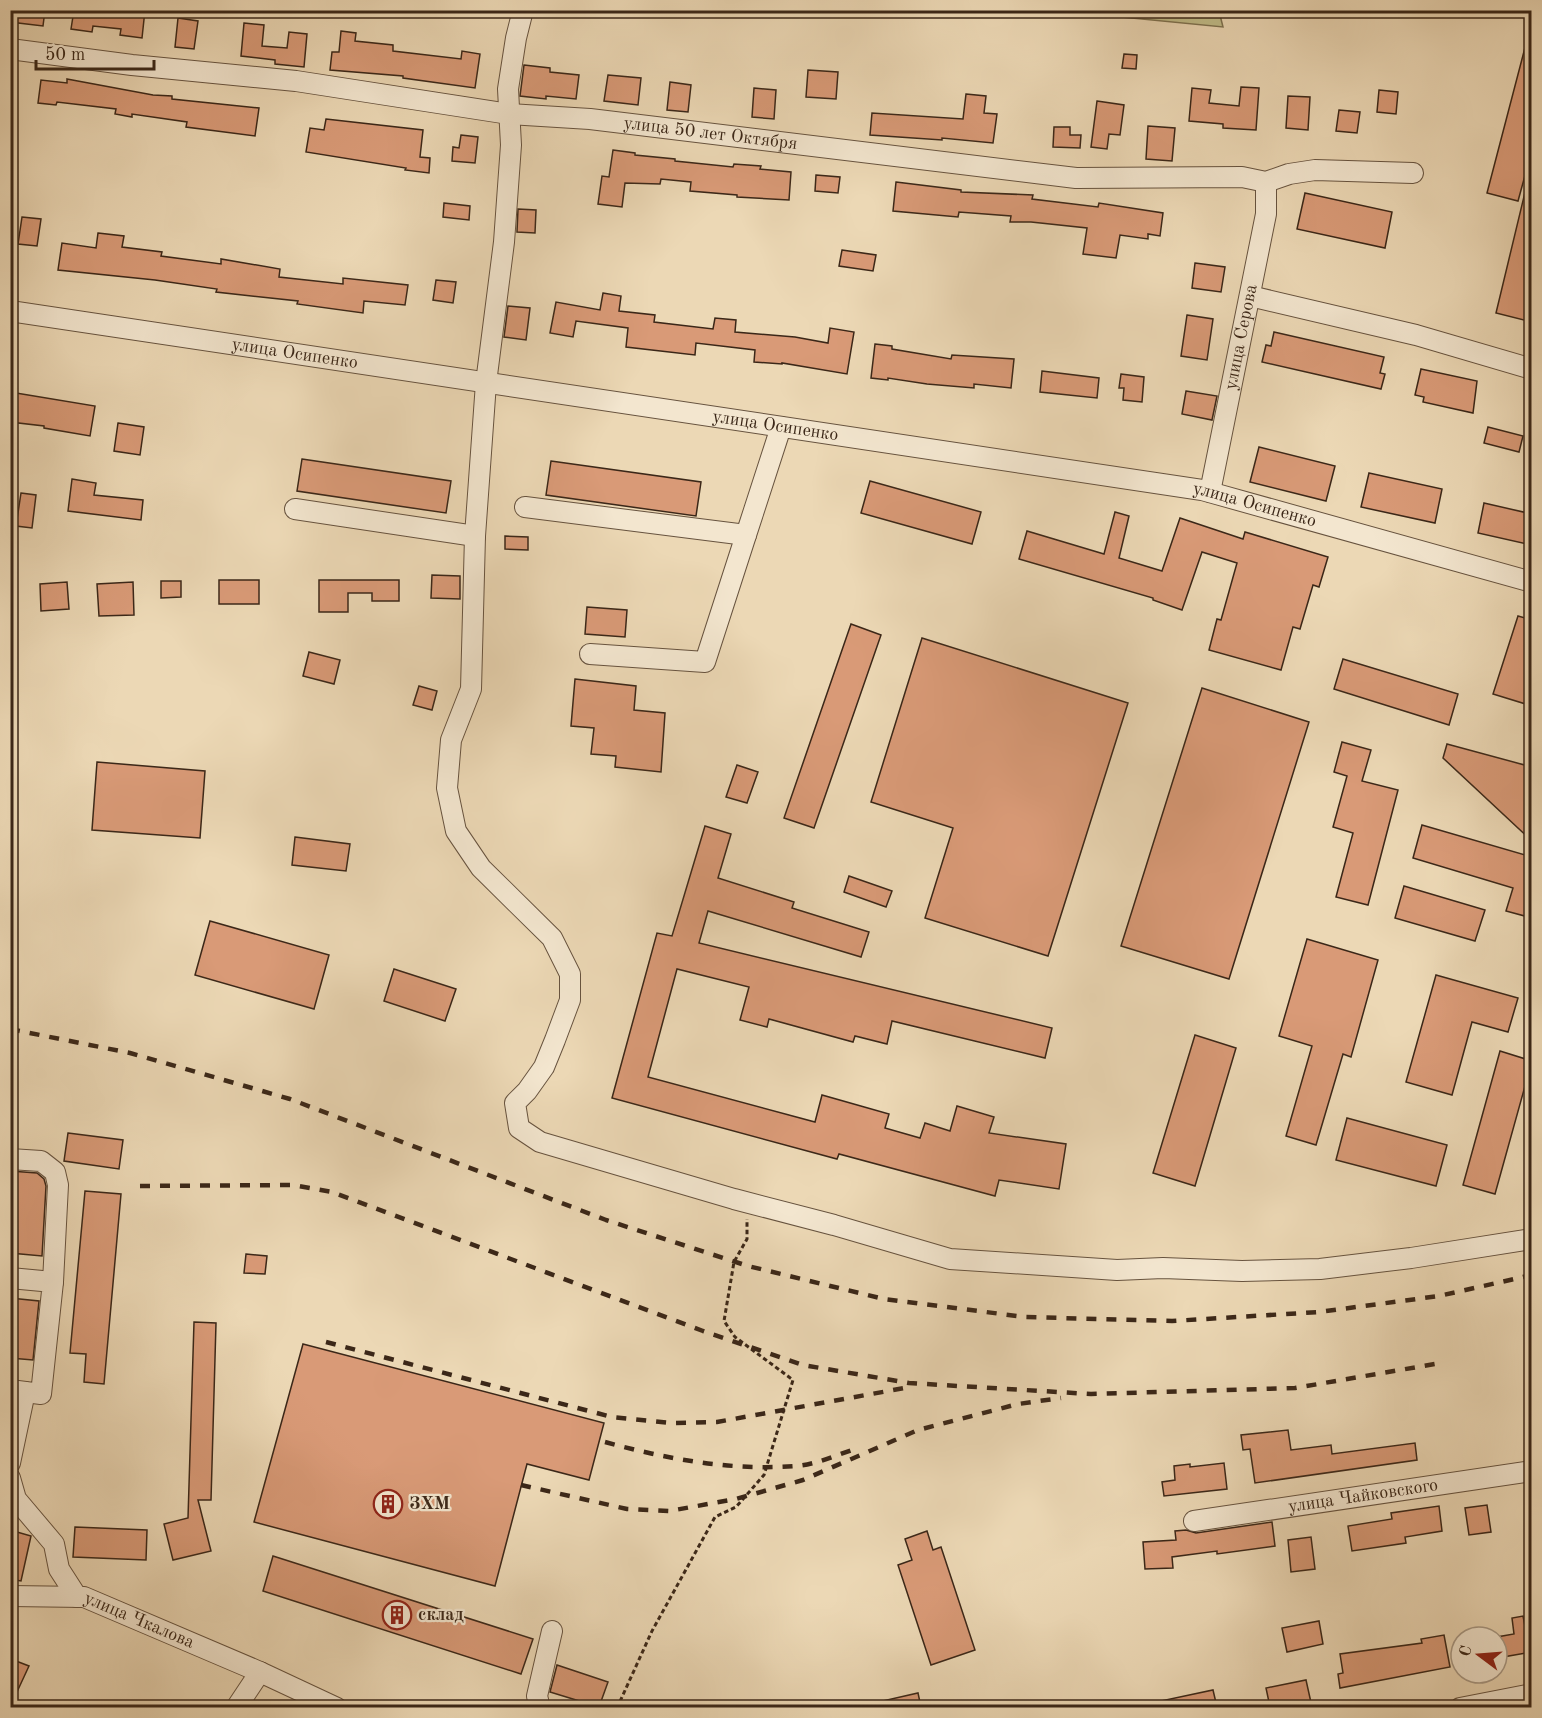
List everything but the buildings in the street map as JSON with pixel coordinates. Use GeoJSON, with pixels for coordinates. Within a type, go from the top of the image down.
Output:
{"type":"FeatureCollection","features":[{"type":"Feature","properties":{"kind":"street"},"geometry":{"type":"LineString","coordinates":[[524,10],[516,38],[508,89],[511,144],[504,242],[486,383],[475,536],[471,689],[451,740],[447,788],[456,831],[481,868],[552,938],[570,974],[570,1000],[544,1066],[515,1103],[519,1128],[540,1142],[746,1203],[834,1225],[950,1259],[1118,1270],[1320,1269],[1411,1258],[1532,1239]]}},
{"type":"Feature","properties":{"kind":"street","name":"улица 50 лет Октября"},"geometry":{"type":"LineString","coordinates":[[10,49],[109,62],[296,81],[509,114],[590,119],[1076,178],[1242,177],[1266,182],[1289,174],[1315,170],[1413,173]]}},
{"type":"Feature","properties":{"kind":"street","name":"улица Серова"},"geometry":{"type":"LineString","coordinates":[[1210,492],[1266,214],[1266,182]]}},
{"type":"Feature","properties":{"kind":"street"},"geometry":{"type":"LineString","coordinates":[[1250,296],[1416,335],[1532,369]]}},
{"type":"Feature","properties":{"kind":"street","name":"улица Осипенко"},"geometry":{"type":"LineString","coordinates":[[10,311],[1210,492],[1532,582]]}},
{"type":"Feature","properties":{"kind":"street"},"geometry":{"type":"LineString","coordinates":[[590,654],[705,662],[781,427]]}},
{"type":"Feature","properties":{"kind":"street"},"geometry":{"type":"LineString","coordinates":[[525,507],[746,535]]}},
{"type":"Feature","properties":{"kind":"street"},"geometry":{"type":"LineString","coordinates":[[295,509],[475,536]]}},
{"type":"Feature","properties":{"kind":"street"},"geometry":{"type":"LineString","coordinates":[[10,1159],[41,1161],[55,1172],[58,1185],[53,1282],[41,1394],[18,1391],[10,1463]]}},
{"type":"Feature","properties":{"kind":"street"},"geometry":{"type":"LineString","coordinates":[[10,1278],[53,1282]]}},
{"type":"Feature","properties":{"kind":"street","name":"улица Чайковского"},"geometry":{"type":"LineString","coordinates":[[1194,1521],[1532,1471]]}},
{"type":"Feature","properties":{"kind":"street"},"geometry":{"type":"LineString","coordinates":[[10,1478],[16,1499],[54,1544],[59,1569],[77,1597]]}},
{"type":"Feature","properties":{"kind":"street","name":"улица Чкалова"},"geometry":{"type":"LineString","coordinates":[[10,1596],[84,1597],[337,1707]]}},
{"type":"Feature","properties":{"kind":"street"},"geometry":{"type":"LineString","coordinates":[[540,1707],[537,1696],[552,1631]]}},
{"type":"Feature","properties":{"kind":"street"},"geometry":{"type":"LineString","coordinates":[[236,1707],[260,1672]]}},
{"type":"Feature","properties":{"kind":"street"},"geometry":{"type":"LineString","coordinates":[[1460,1707],[1532,1694]]}},
{"type":"Feature","properties":{"kind":"path"},"geometry":{"type":"LineString","coordinates":[[617,1707],[652,1631],[715,1517],[736,1507],[764,1475],[793,1380],[735,1337],[724,1320],[734,1262],[747,1239],[746,1203]]}},
{"type":"Feature","properties":{"kind":"shaded area"},"geometry":{"type":"Polygon","coordinates":[[[1060,11],[1219,11],[1223,27],[1060,11]]]}},
{"type":"Feature","properties":{"kind":"railway"},"geometry":{"type":"LineString","coordinates":[[10,1029],[130,1053],[290,1099],[606,1220],[748,1266],[884,1299],[1025,1317],[1172,1321],[1319,1312],[1439,1296],[1532,1275]]}},
{"type":"Feature","properties":{"kind":"railway"},"geometry":{"type":"LineString","coordinates":[[140,1186],[293,1185],[332,1192],[703,1331],[803,1365],[909,1383],[1091,1394],[1295,1388],[1435,1364]]}},
{"type":"Feature","properties":{"kind":"railway"},"geometry":{"type":"LineString","coordinates":[[326,1342],[612,1417],[672,1423],[717,1422],[910,1387]]}},
{"type":"Feature","properties":{"kind":"railway"},"geometry":{"type":"LineString","coordinates":[[521,1485],[627,1509],[669,1511],[736,1499],[803,1480],[918,1430],[1018,1404],[1061,1398]]}},
{"type":"Feature","properties":{"kind":"railway"},"geometry":{"type":"LineString","coordinates":[[605,1442],[652,1454],[747,1467],[803,1465],[858,1448]]}},
{"type":"Feature","properties":{"kind":"place","name":"ЗХМ"},"geometry":{"type":"Point","coordinates":[388,1504]}},
{"type":"Feature","properties":{"kind":"place","name":"склад"},"geometry":{"type":"Point","coordinates":[397,1615]}}]}
